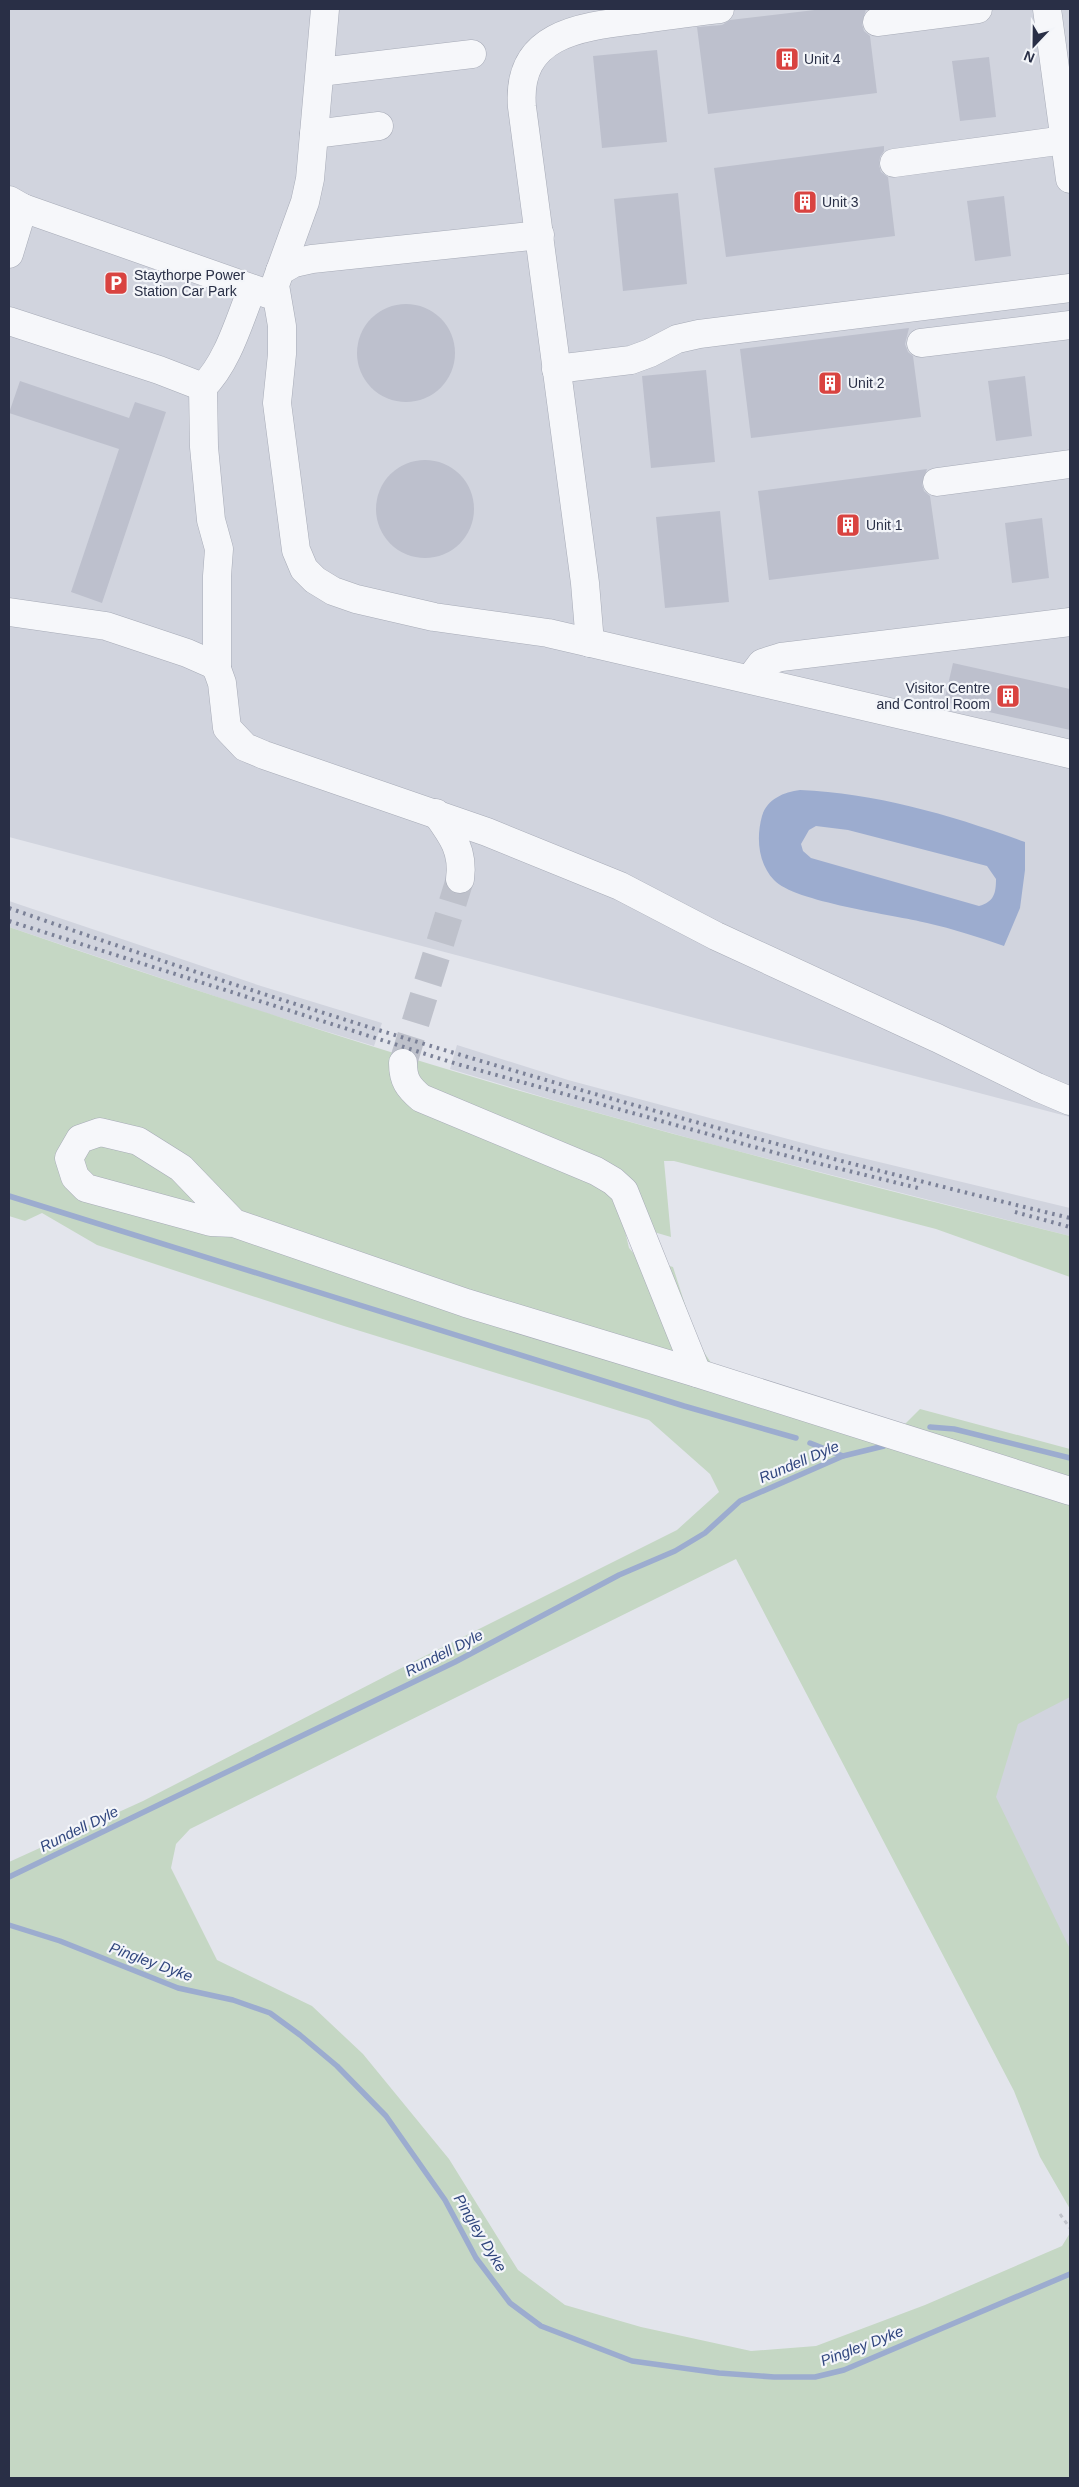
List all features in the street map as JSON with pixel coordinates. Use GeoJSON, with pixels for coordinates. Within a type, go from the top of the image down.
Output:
{"type":"FeatureCollection","features":[{"type":"Feature","properties":{"kind":"lane"},"geometry":{"type":"LineString","coordinates":[[325,9],[310,179],[305,202],[270,286],[210,380],[203,387],[205,456],[211,520],[219,549],[217,576],[217,669],[222,683],[226,728],[245,746],[264,755],[436,814],[548,856],[620,886],[716,936],[1070,1101]]}},
{"type":"Feature","properties":{"kind":"lane"},"geometry":{"type":"LineString","coordinates":[[590,643],[585,583],[520,93],[522,78],[528,64],[538,51],[552,40],[576,29],[720,9]]}},
{"type":"Feature","properties":{"kind":"lane"},"geometry":{"type":"LineString","coordinates":[[877,22],[978,9]]}},
{"type":"Feature","properties":{"kind":"lane"},"geometry":{"type":"LineString","coordinates":[[1047,9],[1066,128],[1070,179]]}},
{"type":"Feature","properties":{"kind":"lane"},"geometry":{"type":"LineString","coordinates":[[320,72],[472,54]]}},
{"type":"Feature","properties":{"kind":"lane"},"geometry":{"type":"LineString","coordinates":[[314,134],[379,126]]}},
{"type":"Feature","properties":{"kind":"lane"},"geometry":{"type":"LineString","coordinates":[[894,162],[1066,128]]}},
{"type":"Feature","properties":{"kind":"lane"},"geometry":{"type":"LineString","coordinates":[[9,254],[16,204],[270,286]]}},
{"type":"Feature","properties":{"kind":"lane"},"geometry":{"type":"LineString","coordinates":[[270,286],[294,263],[312,259],[540,235]]}},
{"type":"Feature","properties":{"kind":"lane"},"geometry":{"type":"LineString","coordinates":[[270,286],[282,326],[282,354],[277,403],[296,550],[304,569],[315,580],[333,590],[356,599],[434,617],[528,630],[590,643],[1070,754]]}},
{"type":"Feature","properties":{"kind":"lane"},"geometry":{"type":"LineString","coordinates":[[556,369],[631,360],[650,353],[677,339],[699,334],[1070,288]]}},
{"type":"Feature","properties":{"kind":"lane"},"geometry":{"type":"LineString","coordinates":[[9,321],[159,370],[203,387]]}},
{"type":"Feature","properties":{"kind":"lane"},"geometry":{"type":"LineString","coordinates":[[921,343],[1070,325]]}},
{"type":"Feature","properties":{"kind":"lane"},"geometry":{"type":"LineString","coordinates":[[937,482],[1070,464]]}},
{"type":"Feature","properties":{"kind":"lane"},"geometry":{"type":"LineString","coordinates":[[9,612],[106,626],[201,658],[217,669]]}},
{"type":"Feature","properties":{"kind":"lane"},"geometry":{"type":"LineString","coordinates":[[750,679],[762,663],[781,657],[1070,622]]}},
{"type":"Feature","properties":{"kind":"lane"},"geometry":{"type":"LineString","coordinates":[[436,814],[451,834],[458,849],[462,864],[460,879]]}},
{"type":"Feature","properties":{"kind":"lane"},"geometry":{"type":"LineString","coordinates":[[403,1063],[403,1074],[408,1087],[421,1098],[596,1171],[613,1181],[624,1191],[697,1372]]}},
{"type":"Feature","properties":{"kind":"lane"},"geometry":{"type":"LineString","coordinates":[[234,1223],[181,1168],[138,1141],[100,1132],[80,1139],[69,1158],[75,1177],[86,1188],[211,1222],[234,1223],[466,1303],[697,1372],[1070,1491]]}},
{"type":"Feature","properties":{"kind":"path"},"geometry":{"type":"LineString","coordinates":[[1060,2214],[1070,2228]]}},
{"type":"Feature","properties":{"kind":"shaded area"},"geometry":{"type":"Polygon","coordinates":[[[9,9],[1070,9],[1070,1117],[9,837],[9,9]]]}},
{"type":"Feature","properties":{"kind":"shaded area"},"geometry":{"type":"Polygon","coordinates":[[[9,901],[261,986],[382,1023],[374,1046],[259,1011],[9,927],[9,901]]]}},
{"type":"Feature","properties":{"kind":"shaded area"},"geometry":{"type":"Polygon","coordinates":[[[457,1045],[568,1080],[825,1149],[1070,1208],[1070,1236],[718,1146],[573,1106],[450,1069],[457,1045]]]}},
{"type":"Feature","properties":{"kind":"shaded area"},"geometry":{"type":"Polygon","coordinates":[[[1070,1606],[1070,2114],[1011,2012],[978,1654],[1070,1606]]]}},
{"type":"Feature","properties":{"kind":"green space"},"geometry":{"type":"Polygon","coordinates":[[[9,927],[291,1021],[504,1086],[761,1157],[1070,1236],[1070,1277],[936,1229],[674,1161],[664,1161],[671,1237],[623,1223],[629,1248],[636,1256],[673,1267],[697,1342],[716,1370],[904,1425],[920,1409],[1070,1449],[1070,1697],[1018,1724],[996,1797],[1070,1949],[1070,2209],[1040,2157],[1014,2091],[736,1559],[190,1829],[176,1844],[171,1868],[217,1960],[312,2006],[363,2054],[449,2159],[518,2270],[565,2305],[641,2327],[751,2351],[816,2346],[925,2305],[1062,2246],[1070,2233],[1070,2478],[9,2478],[9,1862],[143,1801],[417,1660],[677,1530],[719,1492],[710,1474],[649,1420],[344,1326],[97,1245],[42,1213],[25,1221],[9,1216],[9,927]]]}},
{"type":"Feature","properties":{"kind":"water"},"geometry":{"type":"Polygon","coordinates":[[[794,791],[829,792],[914,807],[971,823],[1025,842],[1025,870],[1020,908],[1004,946],[937,925],[846,907],[802,895],[785,888],[774,880],[765,866],[760,850],[760,824],[764,810],[772,801],[777,797],[794,791]],[[816,826],[809,830],[801,844],[803,851],[811,858],[979,906],[988,902],[993,896],[996,879],[987,866],[848,830],[816,826]]]}},
{"type":"Feature","properties":{"kind":"building","name":"Unit 4"},"geometry":{"type":"Polygon","coordinates":[[[823,9],[866,9],[862,24],[864,31],[870,36],[877,93],[708,114],[697,27],[722,25],[730,20],[823,9]]]}},
{"type":"Feature","properties":{"kind":"building"},"geometry":{"type":"Polygon","coordinates":[[[657,50],[667,142],[602,148],[593,56],[657,50]]]}},
{"type":"Feature","properties":{"kind":"building"},"geometry":{"type":"Polygon","coordinates":[[[989,57],[996,117],[960,121],[952,61],[989,57]]]}},
{"type":"Feature","properties":{"kind":"building","name":"Unit 3"},"geometry":{"type":"Polygon","coordinates":[[[884,146],[879,165],[881,172],[888,177],[895,236],[726,257],[714,168],[884,146]]]}},
{"type":"Feature","properties":{"kind":"building"},"geometry":{"type":"Polygon","coordinates":[[[678,193],[687,284],[623,291],[614,199],[678,193]]]}},
{"type":"Feature","properties":{"kind":"building"},"geometry":{"type":"Polygon","coordinates":[[[1004,196],[1011,256],[975,261],[967,201],[1004,196]]]}},
{"type":"Feature","properties":{"kind":"building"},"geometry":{"type":"Polygon","coordinates":[[[406,304],[425,308],[441,318],[451,334],[455,353],[451,372],[441,388],[425,398],[406,402],[387,398],[371,388],[361,372],[357,353],[361,334],[371,318],[387,308],[406,304]]]}},
{"type":"Feature","properties":{"kind":"building","name":"Unit 2"},"geometry":{"type":"Polygon","coordinates":[[[909,328],[905,344],[908,352],[913,356],[921,417],[751,438],[740,349],[909,328]]]}},
{"type":"Feature","properties":{"kind":"building"},"geometry":{"type":"Polygon","coordinates":[[[706,370],[715,462],[651,468],[642,376],[706,370]]]}},
{"type":"Feature","properties":{"kind":"building"},"geometry":{"type":"Polygon","coordinates":[[[1025,376],[1032,436],[996,441],[988,381],[1025,376]]]}},
{"type":"Feature","properties":{"kind":"building"},"geometry":{"type":"Polygon","coordinates":[[[20,381],[129,418],[135,402],[166,412],[102,603],[71,592],[119,449],[9,413],[20,381]]]}},
{"type":"Feature","properties":{"kind":"building"},"geometry":{"type":"Polygon","coordinates":[[[425,460],[444,464],[460,474],[470,490],[474,509],[470,528],[460,544],[444,554],[425,558],[406,554],[390,544],[380,528],[376,509],[380,490],[390,474],[406,464],[425,460]]]}},
{"type":"Feature","properties":{"kind":"building","name":"Unit 1"},"geometry":{"type":"Polygon","coordinates":[[[927,469],[922,484],[924,491],[930,496],[939,559],[769,580],[758,491],[927,469]]]}},
{"type":"Feature","properties":{"kind":"building"},"geometry":{"type":"Polygon","coordinates":[[[720,511],[729,602],[665,608],[656,517],[720,511]]]}},
{"type":"Feature","properties":{"kind":"building"},"geometry":{"type":"Polygon","coordinates":[[[1042,518],[1049,578],[1012,583],[1005,523],[1042,518]]]}},
{"type":"Feature","properties":{"kind":"building","name":"Visitor Centre and Control Room"},"geometry":{"type":"Polygon","coordinates":[[[953,663],[1070,689],[1070,730],[944,702],[953,663]]]}},
{"type":"Feature","properties":{"kind":"waterway"},"geometry":{"type":"LineString","coordinates":[[9,1196],[684,1406],[796,1438]]}},
{"type":"Feature","properties":{"kind":"waterway"},"geometry":{"type":"LineString","coordinates":[[930,1427],[954,1429],[1070,1458]]}},
{"type":"Feature","properties":{"kind":"waterway"},"geometry":{"type":"LineString","coordinates":[[810,1443],[843,1456]]}},
{"type":"Feature","properties":{"kind":"waterway","name":"Rundell Dyle"},"geometry":{"type":"LineString","coordinates":[[9,1877],[455,1662],[619,1575],[675,1551],[705,1533],[740,1501],[843,1456],[884,1446]]}},
{"type":"Feature","properties":{"kind":"waterway","name":"Pingley Dyke"},"geometry":{"type":"LineString","coordinates":[[9,1925],[60,1941],[178,1988],[233,2000],[270,2013],[337,2066],[386,2116],[445,2200],[476,2258],[510,2303],[541,2326],[632,2361],[719,2373],[774,2377],[815,2377],[844,2370],[1070,2274]]}},
{"type":"Feature","properties":{"kind":"tunnel"},"geometry":{"type":"LineString","coordinates":[[403,1063],[460,879]]}},
{"type":"Feature","properties":{"kind":"railway"},"geometry":{"type":"LineString","coordinates":[[9,908],[271,996],[535,1077],[802,1151],[1070,1218]]}},
{"type":"Feature","properties":{"kind":"railway"},"geometry":{"type":"LineString","coordinates":[[9,921],[457,1064],[776,1153],[918,1188]]}},
{"type":"Feature","properties":{"kind":"railway"},"geometry":{"type":"LineString","coordinates":[[1015,1212],[1070,1227]]}},
{"type":"Feature","properties":{"kind":"place","name":"Unit 4"},"geometry":{"type":"Point","coordinates":[787,59]}},
{"type":"Feature","properties":{"kind":"place","name":"Unit 3"},"geometry":{"type":"Point","coordinates":[805,202]}},
{"type":"Feature","properties":{"kind":"place","name":"Staythorpe Power Station Car Park"},"geometry":{"type":"Point","coordinates":[116,283]}},
{"type":"Feature","properties":{"kind":"place","name":"Unit 2"},"geometry":{"type":"Point","coordinates":[830,383]}},
{"type":"Feature","properties":{"kind":"place","name":"Unit 1"},"geometry":{"type":"Point","coordinates":[848,525]}},
{"type":"Feature","properties":{"kind":"place","name":"Visitor Centre and Control Room"},"geometry":{"type":"Point","coordinates":[1008,696]}}]}
